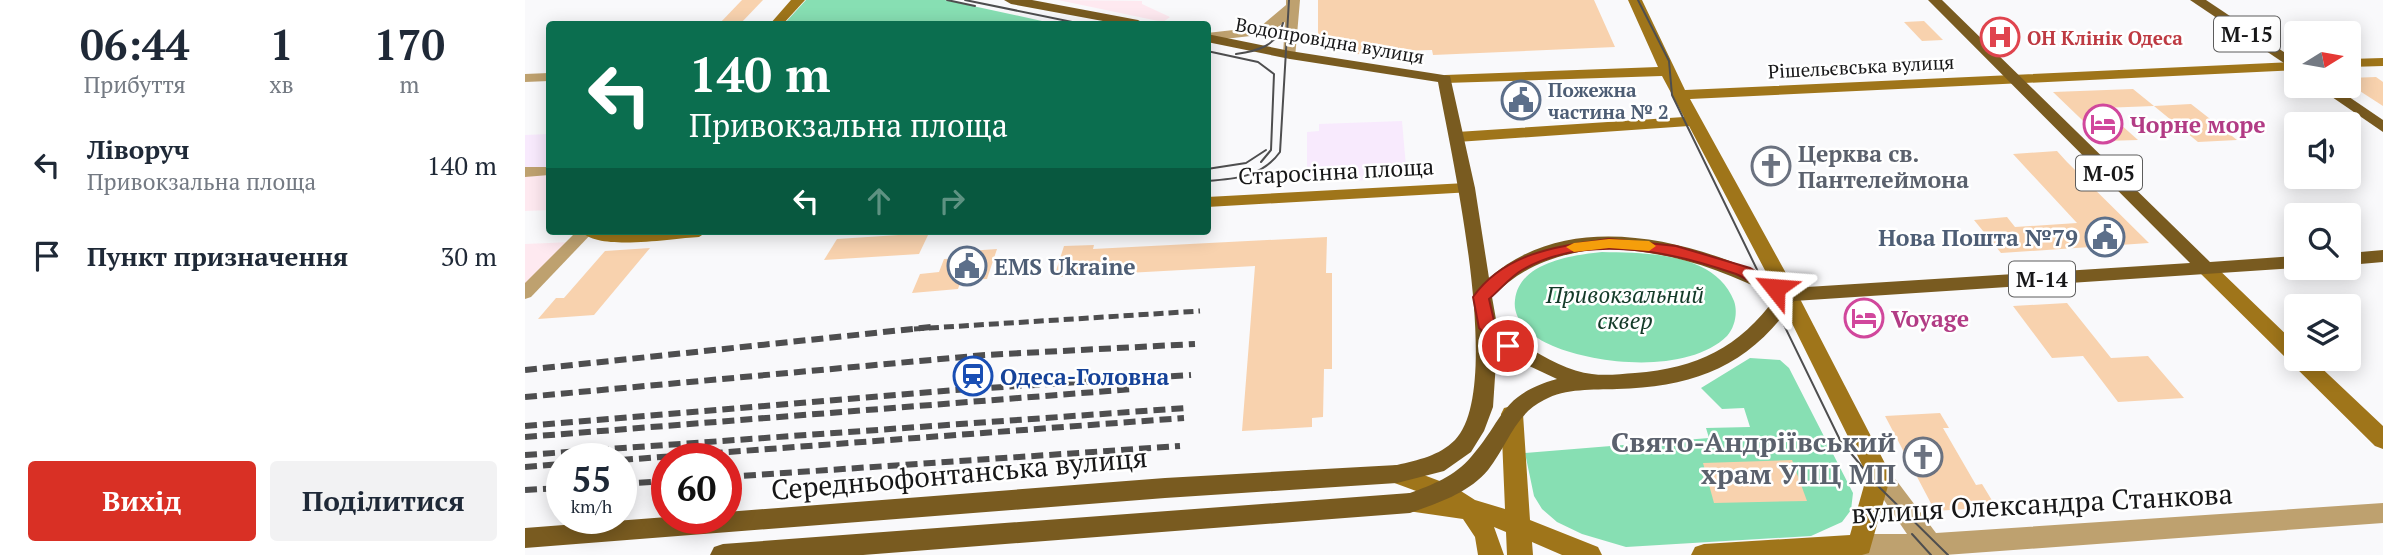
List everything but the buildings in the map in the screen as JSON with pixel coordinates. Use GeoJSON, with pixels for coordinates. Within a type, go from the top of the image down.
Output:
{"type":"FeatureCollection","features":[{"type":"Feature","properties":{"kind":"main road"},"geometry":{"type":"LineString","coordinates":[[779,21],[798,0]]}},
{"type":"Feature","properties":{"kind":"main road"},"geometry":{"type":"LineString","coordinates":[[1011,0],[1122,21]]}},
{"type":"Feature","properties":{"kind":"main road"},"geometry":{"type":"LineString","coordinates":[[1635,0],[1680,95],[1788,295],[1879,475],[1860,545]]}},
{"type":"Feature","properties":{"kind":"main road","name":"М-05"},"geometry":{"type":"LineString","coordinates":[[1935,0],[2284,343]]}},
{"type":"Feature","properties":{"kind":"main road","name":"М-15"},"geometry":{"type":"LineString","coordinates":[[2197,0],[2284,59]]}},
{"type":"Feature","properties":{"kind":"main road","name":"Водопровідна вулиця"},"geometry":{"type":"LineString","coordinates":[[1211,39],[1290,55],[1445,79]]}},
{"type":"Feature","properties":{"kind":"main road"},"geometry":{"type":"LineString","coordinates":[[2361,63],[2383,62]]}},
{"type":"Feature","properties":{"kind":"main road","name":"Рішельєвська вулиця"},"geometry":{"type":"LineString","coordinates":[[1680,95],[2013,77],[2284,66]]}},
{"type":"Feature","properties":{"kind":"main road"},"geometry":{"type":"LineString","coordinates":[[1466,188],[1445,79],[1668,71]]}},
{"type":"Feature","properties":{"kind":"main road"},"geometry":{"type":"LineString","coordinates":[[2341,98],[2383,127]]}},
{"type":"Feature","properties":{"kind":"main road"},"geometry":{"type":"LineString","coordinates":[[1457,137],[1694,121]]}},
{"type":"Feature","properties":{"kind":"main road","name":"Старосінна площа"},"geometry":{"type":"LineString","coordinates":[[1211,202],[1466,188]]}},
{"type":"Feature","properties":{"kind":"main road","name":"Середньофонтанська вулиця"},"geometry":{"type":"LineString","coordinates":[[525,538],[1165,488],[1398,474],[1436,465],[1463,446],[1473,430],[1482,407],[1487,365],[1487,328],[1466,188]]}},
{"type":"Feature","properties":{"kind":"main road"},"geometry":{"type":"LineString","coordinates":[[602,235],[628,235]]}},
{"type":"Feature","properties":{"kind":"main road"},"geometry":{"type":"LineString","coordinates":[[1481,297],[1498,280],[1531,258],[1609,243],[1641,245],[1699,256],[1745,272],[1788,295]]}},
{"type":"Feature","properties":{"kind":"main road"},"geometry":{"type":"LineString","coordinates":[[2361,258],[2383,256]]}},
{"type":"Feature","properties":{"kind":"main road","name":"М-14"},"geometry":{"type":"LineString","coordinates":[[1788,295],[2284,263]]}},
{"type":"Feature","properties":{"kind":"main road"},"geometry":{"type":"LineString","coordinates":[[1410,503],[1444,490],[1469,474],[1481,462],[1512,414],[1534,395],[1552,387],[1587,381],[1631,381],[1669,377],[1702,369],[1732,354],[1755,338],[1772,320],[1788,295]]}},
{"type":"Feature","properties":{"kind":"main road"},"geometry":{"type":"LineString","coordinates":[[1487,328],[1508,346],[1535,363],[1587,381]]}},
{"type":"Feature","properties":{"kind":"main road","name":"М-05"},"geometry":{"type":"LineString","coordinates":[[2312,371],[2383,440]]}},
{"type":"Feature","properties":{"kind":"main road"},"geometry":{"type":"LineString","coordinates":[[1512,414],[1520,555]]}},
{"type":"Feature","properties":{"kind":"main road"},"geometry":{"type":"LineString","coordinates":[[1398,474],[1444,490],[1474,510],[1489,535],[1491,555]]}},
{"type":"Feature","properties":{"kind":"main road"},"geometry":{"type":"LineString","coordinates":[[723,555],[1410,503],[1474,510],[1519,524],[1589,555]]}},
{"type":"Feature","properties":{"kind":"main road","name":"вулиця Олександра Станкова"},"geometry":{"type":"LineString","coordinates":[[1704,555],[1860,545]]}},
{"type":"Feature","properties":{"kind":"street"},"geometry":{"type":"LineString","coordinates":[[1211,38],[1263,31],[1273,25],[1293,3]]}},
{"type":"Feature","properties":{"kind":"street"},"geometry":{"type":"LineString","coordinates":[[1290,55],[1293,3]]}},
{"type":"Feature","properties":{"kind":"street"},"geometry":{"type":"LineString","coordinates":[[525,78],[546,77]]}},
{"type":"Feature","properties":{"kind":"street"},"geometry":{"type":"LineString","coordinates":[[525,172],[546,171]]}},
{"type":"Feature","properties":{"kind":"street"},"geometry":{"type":"LineString","coordinates":[[525,293],[584,235]]}},
{"type":"Feature","properties":{"kind":"street"},"geometry":{"type":"LineString","coordinates":[[1879,475],[1933,550]]}},
{"type":"Feature","properties":{"kind":"street","name":"вулиця Олександра Станкова"},"geometry":{"type":"LineString","coordinates":[[1860,545],[1933,550],[2383,513]]}},
{"type":"Feature","properties":{"kind":"shaded area"},"geometry":{"type":"Polygon","coordinates":[[[1058,0],[1142,1],[1142,4],[1170,17],[1158,21],[1058,0]]]}},
{"type":"Feature","properties":{"kind":"shaded area"},"geometry":{"type":"Polygon","coordinates":[[[1402,121],[1407,178],[1307,183],[1307,132],[1319,131],[1319,124],[1402,121]]]}},
{"type":"Feature","properties":{"kind":"shaded area"},"geometry":{"type":"Polygon","coordinates":[[[546,134],[546,170],[525,172],[525,135],[546,134]]]}},
{"type":"Feature","properties":{"kind":"shaded area"},"geometry":{"type":"Polygon","coordinates":[[[546,172],[546,210],[525,211],[525,173],[546,172]]]}},
{"type":"Feature","properties":{"kind":"shaded area"},"geometry":{"type":"Polygon","coordinates":[[[573,242],[525,290],[525,244],[573,242]]]}},
{"type":"Feature","properties":{"kind":"green space"},"geometry":{"type":"Polygon","coordinates":[[[806,0],[945,0],[1042,21],[787,21],[806,0]]]}},
{"type":"Feature","properties":{"kind":"green space","name":"Привокзальний сквер"},"geometry":{"type":"Polygon","coordinates":[[[1602,252],[1677,258],[1712,273],[1725,285],[1734,301],[1736,315],[1730,332],[1710,348],[1690,356],[1667,361],[1642,362],[1594,358],[1572,353],[1546,343],[1526,329],[1517,315],[1515,300],[1526,277],[1563,258],[1602,252]]]}},
{"type":"Feature","properties":{"kind":"green space"},"geometry":{"type":"Polygon","coordinates":[[[1750,358],[1780,360],[1789,368],[1853,493],[1851,510],[1842,522],[1811,536],[1626,547],[1582,534],[1557,522],[1542,509],[1534,496],[1525,453],[1709,438],[1706,428],[1750,427],[1744,408],[1722,409],[1701,388],[1750,358]]]}},
{"type":"Feature","properties":{"kind":"tram line"},"geometry":{"type":"LineString","coordinates":[[947,0],[975,6]]}},
{"type":"Feature","properties":{"kind":"tram line"},"geometry":{"type":"LineString","coordinates":[[965,0],[1067,21]]}},
{"type":"Feature","properties":{"kind":"tram line"},"geometry":{"type":"LineString","coordinates":[[1211,181],[1238,178],[1256,172],[1280,152],[1289,0]]}},
{"type":"Feature","properties":{"kind":"tram line"},"geometry":{"type":"LineString","coordinates":[[1638,0],[1669,61],[1672,95],[1840,440],[1877,485],[1948,555]]}},
{"type":"Feature","properties":{"kind":"tram line"},"geometry":{"type":"LineString","coordinates":[[1236,54],[1265,46],[1276,37],[1283,23]]}},
{"type":"Feature","properties":{"kind":"tram line"},"geometry":{"type":"LineString","coordinates":[[1211,52],[1258,62],[1274,74],[1271,150],[1261,162]]}},
{"type":"Feature","properties":{"kind":"tram line"},"geometry":{"type":"LineString","coordinates":[[1211,168],[1246,163],[1266,150]]}},
{"type":"Feature","properties":{"kind":"tram line"},"geometry":{"type":"LineString","coordinates":[[1912,534],[1931,555]]}},
{"type":"Feature","properties":{"kind":"railway"},"geometry":{"type":"LineString","coordinates":[[914,329],[1200,311]]}},
{"type":"Feature","properties":{"kind":"railway"},"geometry":{"type":"LineString","coordinates":[[525,370],[931,327]]}},
{"type":"Feature","properties":{"kind":"railway"},"geometry":{"type":"LineString","coordinates":[[525,397],[985,355],[1195,344]]}},
{"type":"Feature","properties":{"kind":"railway"},"geometry":{"type":"LineString","coordinates":[[525,426],[955,390],[1191,375]]}},
{"type":"Feature","properties":{"kind":"railway"},"geometry":{"type":"LineString","coordinates":[[525,437],[1133,389]]}},
{"type":"Feature","properties":{"kind":"railway"},"geometry":{"type":"LineString","coordinates":[[525,455],[1186,408]]}},
{"type":"Feature","properties":{"kind":"railway"},"geometry":{"type":"LineString","coordinates":[[637,459],[1184,418]]}},
{"type":"Feature","properties":{"kind":"railway"},"geometry":{"type":"LineString","coordinates":[[742,476],[1180,446]]}},
{"type":"Feature","properties":{"kind":"railway"},"geometry":{"type":"LineString","coordinates":[[525,467],[546,465]]}},
{"type":"Feature","properties":{"kind":"railway"},"geometry":{"type":"LineString","coordinates":[[637,483],[651,482]]}},
{"type":"Feature","properties":{"kind":"railway"},"geometry":{"type":"LineString","coordinates":[[525,490],[546,489]]}},
{"type":"Feature","properties":{"kind":"slow traffic"},"geometry":{"type":"LineString","coordinates":[[1574,247],[1609,243],[1649,246]]}},
{"type":"Feature","properties":{"kind":"place","name":"ОН Клінік Одеса"},"geometry":{"type":"Point","coordinates":[2000,37]}},
{"type":"Feature","properties":{"kind":"place","name":"Пожежна частина № 2"},"geometry":{"type":"Point","coordinates":[1521,100]}},
{"type":"Feature","properties":{"kind":"place","name":"Чорне море"},"geometry":{"type":"Point","coordinates":[2103,124]}},
{"type":"Feature","properties":{"kind":"place","name":"Церква св. Пантелеймона"},"geometry":{"type":"Point","coordinates":[1771,166]}},
{"type":"Feature","properties":{"kind":"place","name":"Нова Пошта №79"},"geometry":{"type":"Point","coordinates":[2105,237]}},
{"type":"Feature","properties":{"kind":"place","name":"EMS Ukraine"},"geometry":{"type":"Point","coordinates":[967,266]}},
{"type":"Feature","properties":{"kind":"place","name":"Voyage"},"geometry":{"type":"Point","coordinates":[1864,318]}},
{"type":"Feature","properties":{"kind":"place","name":"Одеса-Головна"},"geometry":{"type":"Point","coordinates":[973,376]}},
{"type":"Feature","properties":{"kind":"place","name":"Свято-Андріївський храм УПЦ МП"},"geometry":{"type":"Point","coordinates":[1923,457]}},
{"type":"Feature","properties":{"kind":"route"},"geometry":{"type":"LineString","coordinates":[[1508,346],[1487,328],[1481,297],[1498,280],[1531,258],[1572,248],[1609,243],[1671,249],[1745,272],[1775,288]]}}]}
